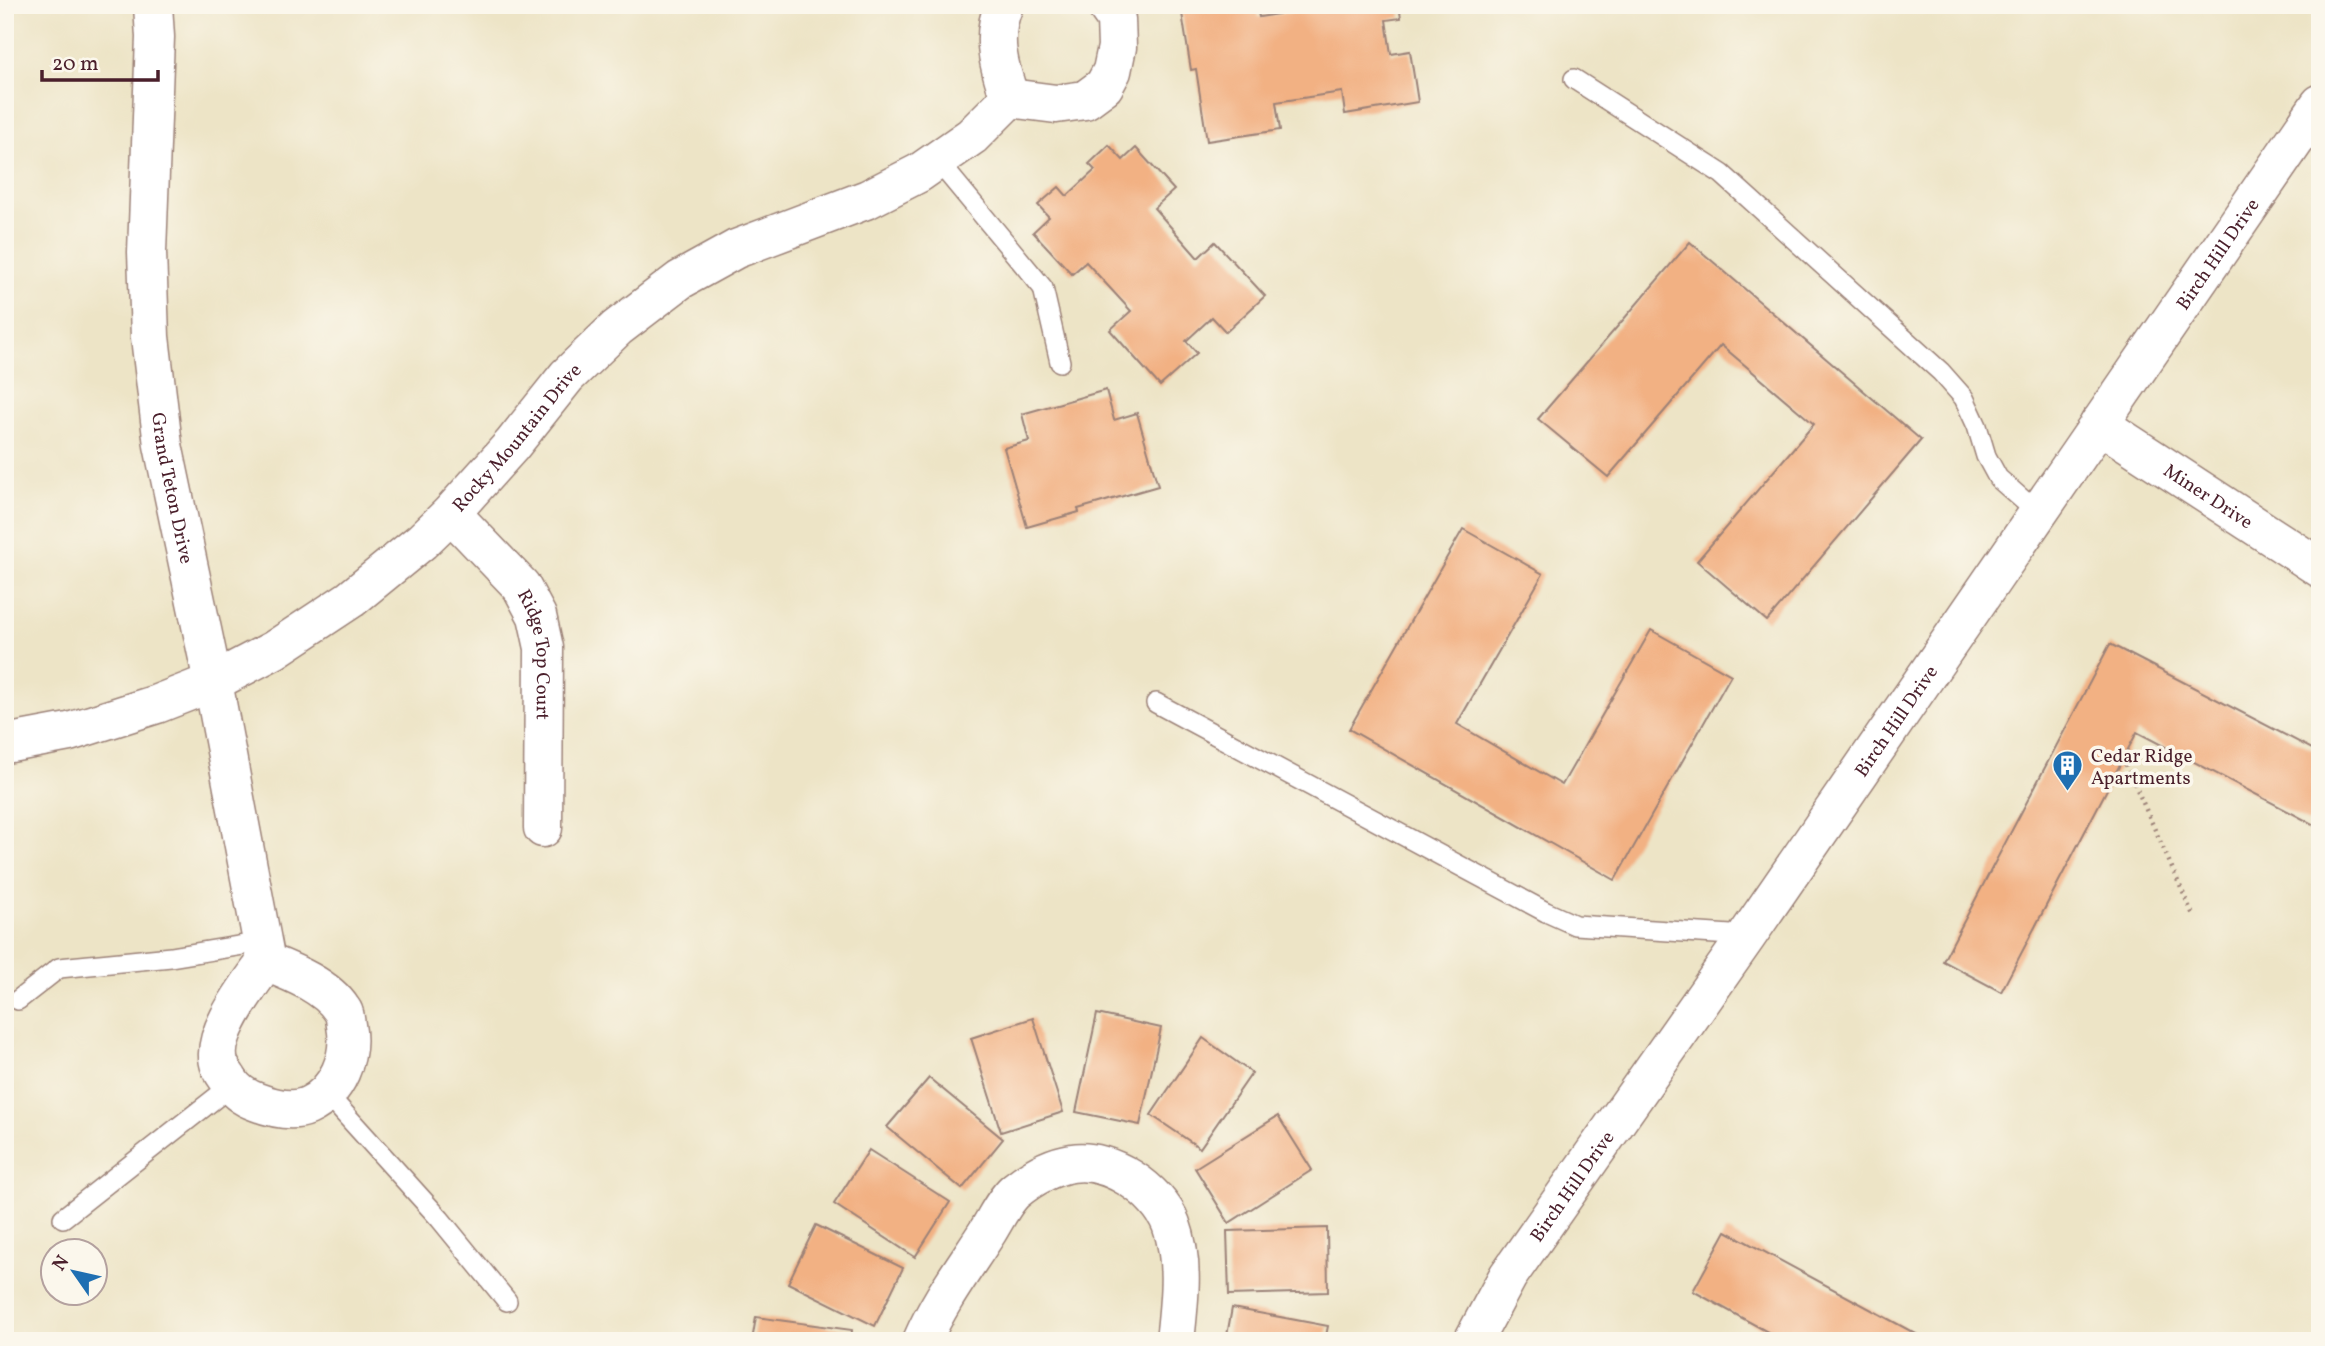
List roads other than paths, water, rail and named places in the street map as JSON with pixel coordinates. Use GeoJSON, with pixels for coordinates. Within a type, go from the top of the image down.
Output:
{"type":"FeatureCollection","features":[{"type":"Feature","properties":{"kind":"street","name":"Grand Teton Drive"},"geometry":{"type":"LineString","coordinates":[[153,5],[155,37],[147,251],[150,337],[163,445],[213,682],[264,952]]}},
{"type":"Feature","properties":{"kind":"street"},"geometry":{"type":"LineString","coordinates":[[997,8],[997,57],[1010,98],[1056,104],[1084,100],[1104,86],[1112,71],[1117,47],[1116,19],[1106,5]]}},
{"type":"Feature","properties":{"kind":"street","name":"Rocky Mountain Drive"},"geometry":{"type":"LineString","coordinates":[[5,744],[69,732],[157,704],[213,682],[274,650],[351,599],[422,541],[512,445],[567,376],[617,328],[680,280],[736,249],[868,199],[919,173],[972,136],[1010,98]]}},
{"type":"Feature","properties":{"kind":"street","name":"Birch Hill Drive"},"geometry":{"type":"LineString","coordinates":[[1473,1341],[1508,1276],[1747,936],[2320,104]]}},
{"type":"Feature","properties":{"kind":"street","name":"Miner Drive"},"geometry":{"type":"LineString","coordinates":[[2099,424],[2320,568]]}},
{"type":"Feature","properties":{"kind":"street","name":"Ridge Top Court"},"geometry":{"type":"LineString","coordinates":[[451,513],[522,586],[537,616],[544,648],[543,828]]}},
{"type":"Feature","properties":{"kind":"street"},"geometry":{"type":"LineString","coordinates":[[264,952],[326,994],[343,1010],[347,1033],[346,1058],[338,1079],[310,1105],[298,1109],[273,1108],[249,1099],[232,1085],[219,1064],[220,1038],[264,952]]}},
{"type":"Feature","properties":{"kind":"street"},"geometry":{"type":"LineString","coordinates":[[922,1341],[933,1315],[1013,1193],[1042,1173],[1073,1163],[1103,1165],[1134,1181],[1153,1199],[1170,1222],[1180,1258],[1180,1301],[1175,1341]]}},
{"type":"Feature","properties":{"kind":"lane"},"geometry":{"type":"LineString","coordinates":[[1574,79],[1722,174],[1941,372],[1964,398],[1977,426],[1986,456],[1998,478],[2038,513]]}},
{"type":"Feature","properties":{"kind":"lane"},"geometry":{"type":"LineString","coordinates":[[937,160],[1043,288],[1060,362]]}},
{"type":"Feature","properties":{"kind":"lane"},"geometry":{"type":"LineString","coordinates":[[1156,703],[1534,906],[1575,925],[1747,936]]}},
{"type":"Feature","properties":{"kind":"lane"},"geometry":{"type":"LineString","coordinates":[[18,1000],[59,968],[171,957],[264,952]]}},
{"type":"Feature","properties":{"kind":"lane"},"geometry":{"type":"LineString","coordinates":[[63,1218],[232,1085]]}},
{"type":"Feature","properties":{"kind":"lane"},"geometry":{"type":"LineString","coordinates":[[326,1093],[440,1219],[507,1301]]}},
{"type":"Feature","properties":{"kind":"place","name":"Cedar Ridge Apartments"},"geometry":{"type":"Point","coordinates":[2068,793]}}]}
